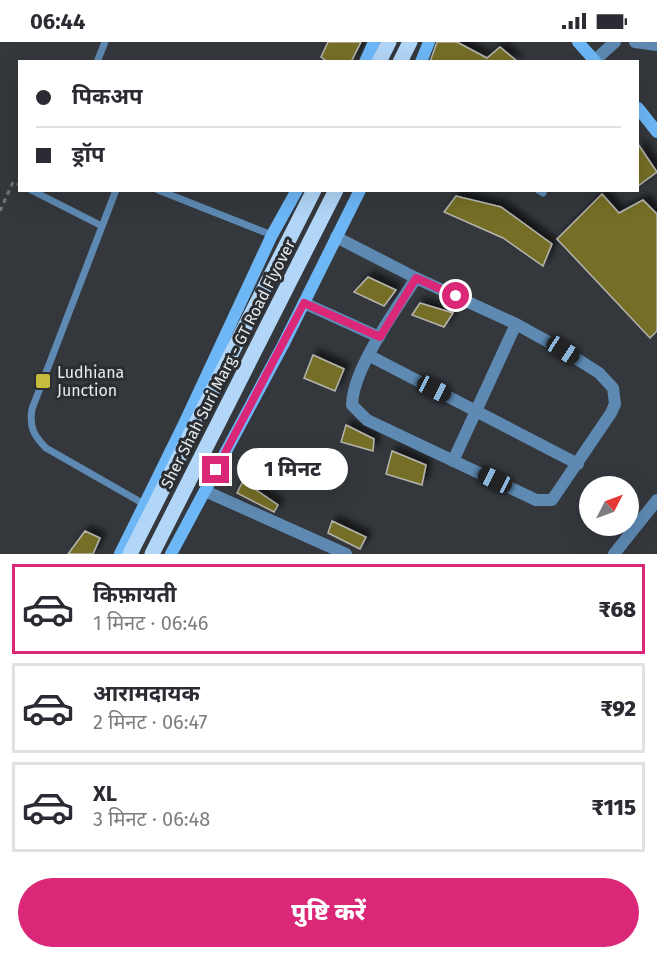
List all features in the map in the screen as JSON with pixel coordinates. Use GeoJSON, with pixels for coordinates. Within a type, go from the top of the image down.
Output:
{"type":"FeatureCollection","features":[{"type":"Feature","properties":{"kind":"main road"},"geometry":{"type":"LineString","coordinates":[[380,60],[388,42]]}},
{"type":"Feature","properties":{"kind":"main road"},"geometry":{"type":"LineString","coordinates":[[401,60],[410,42]]}},
{"type":"Feature","properties":{"kind":"main road","name":"Sher Shah Suri Marg - GT Road Flyover"},"geometry":{"type":"LineString","coordinates":[[130,554],[313,192]]}},
{"type":"Feature","properties":{"kind":"main road","name":"Sher Shah Suri Marg - GT Road Flyover"},"geometry":{"type":"LineString","coordinates":[[152,554],[335,192]]}},
{"type":"Feature","properties":{"kind":"street"},"geometry":{"type":"LineString","coordinates":[[365,60],[374,42]]}},
{"type":"Feature","properties":{"kind":"street"},"geometry":{"type":"LineString","coordinates":[[422,60],[429,42]]}},
{"type":"Feature","properties":{"kind":"street"},"geometry":{"type":"LineString","coordinates":[[578,42],[594,60]]}},
{"type":"Feature","properties":{"kind":"street"},"geometry":{"type":"LineString","coordinates":[[596,60],[615,42]]}},
{"type":"Feature","properties":{"kind":"street"},"geometry":{"type":"LineString","coordinates":[[635,42],[657,45]]}},
{"type":"Feature","properties":{"kind":"street"},"geometry":{"type":"LineString","coordinates":[[639,109],[657,132]]}},
{"type":"Feature","properties":{"kind":"street"},"geometry":{"type":"LineString","coordinates":[[120,554],[273,235],[296,192]]}},
{"type":"Feature","properties":{"kind":"street"},"geometry":{"type":"LineString","coordinates":[[171,554],[304,303],[359,192]]}},
{"type":"Feature","properties":{"kind":"street"},"geometry":{"type":"LineString","coordinates":[[336,237],[416,278],[516,324],[599,373],[613,388],[615,405],[557,495],[543,502],[453,461],[357,413],[352,405],[353,389],[380,337],[416,278]]}},
{"type":"Feature","properties":{"kind":"street"},"geometry":{"type":"LineString","coordinates":[[304,303],[380,337]]}},
{"type":"Feature","properties":{"kind":"street"},"geometry":{"type":"LineString","coordinates":[[453,461],[516,324]]}},
{"type":"Feature","properties":{"kind":"street"},"geometry":{"type":"LineString","coordinates":[[370,356],[578,464]]}},
{"type":"Feature","properties":{"kind":"street"},"geometry":{"type":"LineString","coordinates":[[205,491],[346,554]]}},
{"type":"Feature","properties":{"kind":"street"},"geometry":{"type":"LineString","coordinates":[[614,554],[657,500]]}},
{"type":"Feature","properties":{"kind":"lane"},"geometry":{"type":"LineString","coordinates":[[98,60],[105,42]]}},
{"type":"Feature","properties":{"kind":"lane"},"geometry":{"type":"LineString","coordinates":[[35,192],[102,226]]}},
{"type":"Feature","properties":{"kind":"lane"},"geometry":{"type":"LineString","coordinates":[[115,192],[32,409],[30,423],[35,437],[46,448],[144,504]]}},
{"type":"Feature","properties":{"kind":"lane"},"geometry":{"type":"LineString","coordinates":[[163,192],[273,235]]}},
{"type":"Feature","properties":{"kind":"path"},"geometry":{"type":"LineString","coordinates":[[0,211],[13,182],[18,184]]}},
{"type":"Feature","properties":{"kind":"building"},"geometry":{"type":"Polygon","coordinates":[[[328,42],[361,42],[352,60],[325,60],[321,57],[328,42]]]}},
{"type":"Feature","properties":{"kind":"building"},"geometry":{"type":"Polygon","coordinates":[[[437,42],[457,42],[487,58],[500,47],[516,60],[431,60],[437,42]]]}},
{"type":"Feature","properties":{"kind":"building"},"geometry":{"type":"Polygon","coordinates":[[[639,145],[657,172],[639,185],[639,145]]]}},
{"type":"Feature","properties":{"kind":"building"},"geometry":{"type":"Polygon","coordinates":[[[602,194],[619,213],[643,200],[657,214],[657,331],[650,338],[557,239],[602,194]]]}},
{"type":"Feature","properties":{"kind":"building"},"geometry":{"type":"Polygon","coordinates":[[[456,196],[501,207],[552,244],[543,266],[503,238],[444,212],[456,196]]]}},
{"type":"Feature","properties":{"kind":"building"},"geometry":{"type":"Polygon","coordinates":[[[368,277],[396,290],[384,306],[354,292],[368,277]]]}},
{"type":"Feature","properties":{"kind":"building"},"geometry":{"type":"Polygon","coordinates":[[[420,303],[453,313],[444,327],[412,315],[420,303]]]}},
{"type":"Feature","properties":{"kind":"building"},"geometry":{"type":"Polygon","coordinates":[[[313,355],[344,369],[335,391],[304,378],[313,355]]]}},
{"type":"Feature","properties":{"kind":"building"},"geometry":{"type":"Polygon","coordinates":[[[346,425],[374,439],[373,451],[341,442],[346,425]]]}},
{"type":"Feature","properties":{"kind":"building"},"geometry":{"type":"Polygon","coordinates":[[[392,451],[426,465],[422,485],[386,474],[392,451]]]}},
{"type":"Feature","properties":{"kind":"building"},"geometry":{"type":"Polygon","coordinates":[[[243,481],[278,505],[274,512],[237,493],[243,481]]]}},
{"type":"Feature","properties":{"kind":"building"},"geometry":{"type":"Polygon","coordinates":[[[332,521],[366,537],[360,549],[328,533],[332,521]]]}},
{"type":"Feature","properties":{"kind":"building"},"geometry":{"type":"Polygon","coordinates":[[[85,531],[100,538],[93,554],[68,554],[85,531]]]}},
{"type":"Feature","properties":{"kind":"place","name":"Ludhiana Junction"},"geometry":{"type":"Point","coordinates":[43,381]}},
{"type":"Feature","properties":{"kind":"route"},"geometry":{"type":"LineString","coordinates":[[216,470],[304,303],[380,337],[416,278],[456,296]]}}]}
